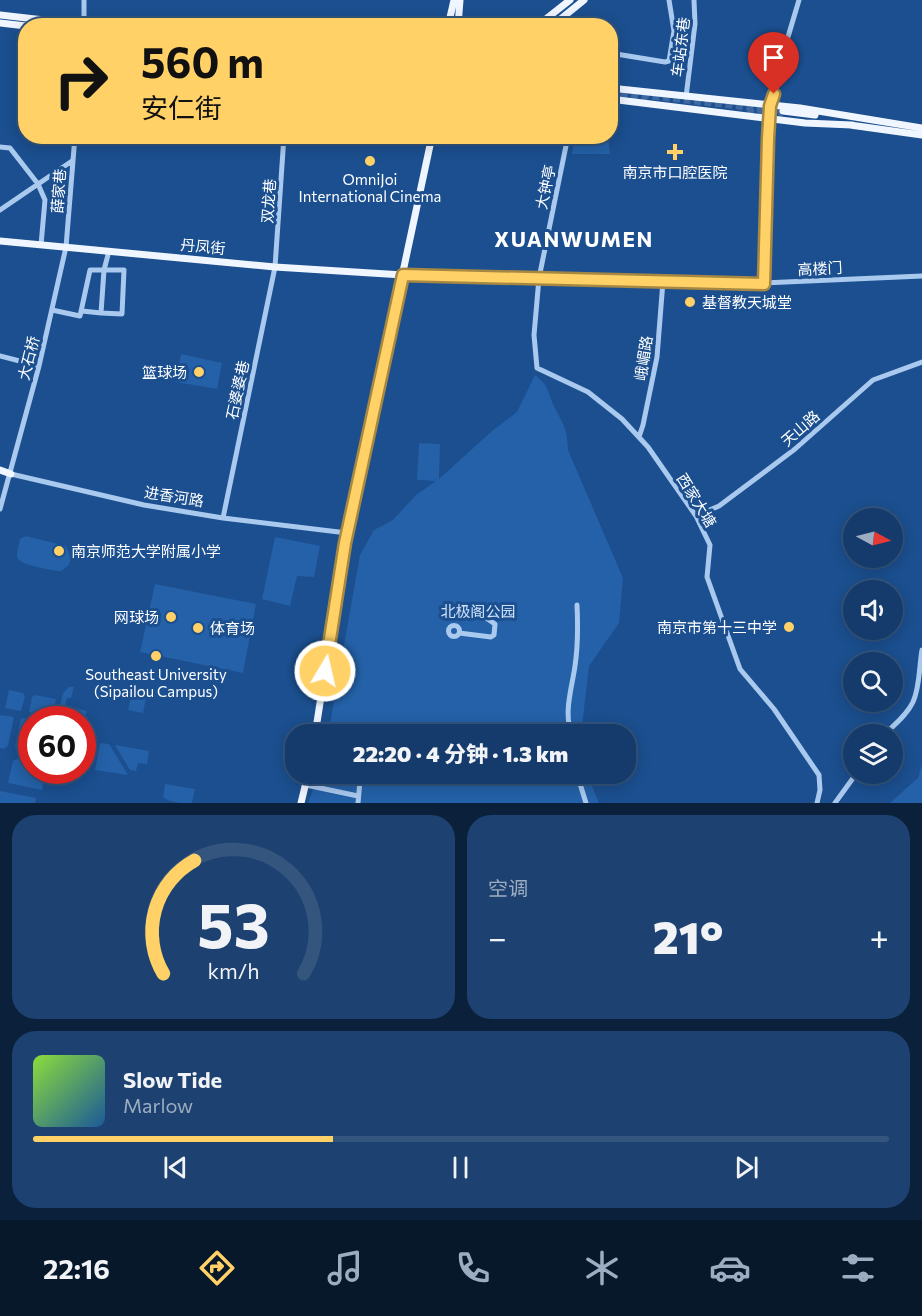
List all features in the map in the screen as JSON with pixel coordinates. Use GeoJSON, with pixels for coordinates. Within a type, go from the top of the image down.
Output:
{"type":"FeatureCollection","features":[{"type":"Feature","properties":{"kind":"main road"},"geometry":{"type":"LineString","coordinates":[[450,18],[454,0]]}},
{"type":"Feature","properties":{"kind":"main road"},"geometry":{"type":"LineString","coordinates":[[459,18],[460,0]]}},
{"type":"Feature","properties":{"kind":"main road"},"geometry":{"type":"LineString","coordinates":[[547,18],[570,0]]}},
{"type":"Feature","properties":{"kind":"main road"},"geometry":{"type":"LineString","coordinates":[[564,18],[584,0]]}},
{"type":"Feature","properties":{"kind":"main road"},"geometry":{"type":"LineString","coordinates":[[0,15],[25,18]]}},
{"type":"Feature","properties":{"kind":"main road"},"geometry":{"type":"LineString","coordinates":[[0,23],[18,25]]}},
{"type":"Feature","properties":{"kind":"main road"},"geometry":{"type":"LineString","coordinates":[[618,89],[800,108],[922,129]]}},
{"type":"Feature","properties":{"kind":"main road"},"geometry":{"type":"LineString","coordinates":[[618,100],[805,123],[852,125]]}},
{"type":"Feature","properties":{"kind":"main road"},"geometry":{"type":"LineString","coordinates":[[922,129],[782,113],[922,135]]}},
{"type":"Feature","properties":{"kind":"main road"},"geometry":{"type":"LineString","coordinates":[[317,724],[347,533],[430,144]]}},
{"type":"Feature","properties":{"kind":"main road","name":"丹凤街"},"geometry":{"type":"LineString","coordinates":[[0,241],[275,267],[403,275]]}},
{"type":"Feature","properties":{"kind":"main road","name":"进香河路"},"geometry":{"type":"LineString","coordinates":[[0,470],[11,474]]}},
{"type":"Feature","properties":{"kind":"main road"},"geometry":{"type":"LineString","coordinates":[[302,803],[306,785]]}},
{"type":"Feature","properties":{"kind":"street"},"geometry":{"type":"LineString","coordinates":[[84,0],[84,18]]}},
{"type":"Feature","properties":{"kind":"street"},"geometry":{"type":"LineString","coordinates":[[618,54],[669,61],[674,31],[669,0]]}},
{"type":"Feature","properties":{"kind":"street","name":"车站东巷"},"geometry":{"type":"LineString","coordinates":[[686,97],[695,24],[694,0]]}},
{"type":"Feature","properties":{"kind":"street"},"geometry":{"type":"LineString","coordinates":[[764,284],[770,106],[800,0]]}},
{"type":"Feature","properties":{"kind":"street","name":"薛家巷"},"geometry":{"type":"LineString","coordinates":[[66,248],[74,144]]}},
{"type":"Feature","properties":{"kind":"street","name":"双龙巷"},"geometry":{"type":"LineString","coordinates":[[275,267],[283,144]]}},
{"type":"Feature","properties":{"kind":"street","name":"大钟亭"},"geometry":{"type":"LineString","coordinates":[[539,278],[566,144]]}},
{"type":"Feature","properties":{"kind":"street"},"geometry":{"type":"LineString","coordinates":[[0,147],[10,148],[38,184],[45,200],[41,245]]}},
{"type":"Feature","properties":{"kind":"street"},"geometry":{"type":"LineString","coordinates":[[0,210],[72,161]]}},
{"type":"Feature","properties":{"kind":"street","name":"大石桥"},"geometry":{"type":"LineString","coordinates":[[0,508],[39,366],[66,248]]}},
{"type":"Feature","properties":{"kind":"street"},"geometry":{"type":"LineString","coordinates":[[101,313],[104,270],[109,251]]}},
{"type":"Feature","properties":{"kind":"street","name":"石婆婆巷"},"geometry":{"type":"LineString","coordinates":[[223,518],[275,267]]}},
{"type":"Feature","properties":{"kind":"street"},"geometry":{"type":"LineString","coordinates":[[52,310],[81,316],[90,270],[124,270],[122,314],[82,311]]}},
{"type":"Feature","properties":{"kind":"street","name":"高楼门"},"geometry":{"type":"LineString","coordinates":[[403,275],[764,284],[922,276]]}},
{"type":"Feature","properties":{"kind":"street","name":"西家大塘"},"geometry":{"type":"LineString","coordinates":[[539,278],[534,336],[537,368],[588,392],[622,419],[648,447],[696,516],[710,545],[707,577],[740,669],[774,709],[819,775],[820,790],[817,803]]}},
{"type":"Feature","properties":{"kind":"street","name":"峨嵋路"},"geometry":{"type":"LineString","coordinates":[[639,437],[644,425],[657,357],[663,281]]}},
{"type":"Feature","properties":{"kind":"street"},"geometry":{"type":"LineString","coordinates":[[0,356],[39,366]]}},
{"type":"Feature","properties":{"kind":"street","name":"天山路"},"geometry":{"type":"LineString","coordinates":[[696,516],[718,506],[795,449],[873,380],[922,362]]}},
{"type":"Feature","properties":{"kind":"street","name":"进香河路"},"geometry":{"type":"LineString","coordinates":[[11,474],[144,505],[223,518],[347,533]]}},
{"type":"Feature","properties":{"kind":"street"},"geometry":{"type":"LineString","coordinates":[[569,724],[569,696],[578,637],[577,605]]}},
{"type":"Feature","properties":{"kind":"street"},"geometry":{"type":"LineString","coordinates":[[459,633],[491,637],[494,635],[495,624],[483,616]]}},
{"type":"Feature","properties":{"kind":"street"},"geometry":{"type":"LineString","coordinates":[[895,724],[913,702],[917,690],[922,650]]}},
{"type":"Feature","properties":{"kind":"street"},"geometry":{"type":"LineString","coordinates":[[306,785],[358,800],[360,784]]}},
{"type":"Feature","properties":{"kind":"street"},"geometry":{"type":"LineString","coordinates":[[580,784],[586,803]]}},
{"type":"Feature","properties":{"kind":"street"},"geometry":{"type":"LineString","coordinates":[[835,803],[849,784]]}},
{"type":"Feature","properties":{"kind":"green space"},"geometry":{"type":"Polygon","coordinates":[[[574,144],[609,144],[610,154],[572,154],[574,144]]]}},
{"type":"Feature","properties":{"kind":"green space","name":"篮球场"},"geometry":{"type":"Polygon","coordinates":[[[181,354],[222,363],[217,389],[176,382],[181,354]]]}},
{"type":"Feature","properties":{"kind":"green space","name":"北极阁公园"},"geometry":{"type":"Polygon","coordinates":[[[535,375],[546,386],[563,423],[568,450],[623,578],[619,623],[589,666],[582,724],[330,724],[360,555],[374,530],[393,520],[416,495],[436,481],[417,480],[419,443],[440,444],[439,479],[492,431],[517,412],[535,375]]]}},
{"type":"Feature","properties":{"kind":"green space"},"geometry":{"type":"Polygon","coordinates":[[[26,536],[66,546],[71,558],[69,565],[57,571],[18,559],[20,539],[26,536]]]}},
{"type":"Feature","properties":{"kind":"green space"},"geometry":{"type":"Polygon","coordinates":[[[275,537],[320,546],[314,577],[297,576],[290,606],[262,599],[275,537]]]}},
{"type":"Feature","properties":{"kind":"green space","name":"体育场"},"geometry":{"type":"Polygon","coordinates":[[[155,584],[256,604],[243,673],[140,652],[155,584]]]}},
{"type":"Feature","properties":{"kind":"green space"},"geometry":{"type":"Polygon","coordinates":[[[69,687],[74,687],[71,698],[67,698],[65,706],[60,706],[63,693],[69,687]]]}},
{"type":"Feature","properties":{"kind":"green space"},"geometry":{"type":"Polygon","coordinates":[[[9,690],[23,693],[25,696],[22,706],[18,706],[18,710],[5,708],[9,690]]]}},
{"type":"Feature","properties":{"kind":"green space"},"geometry":{"type":"Polygon","coordinates":[[[132,691],[147,693],[143,713],[128,710],[132,691]]]}},
{"type":"Feature","properties":{"kind":"green space"},"geometry":{"type":"Polygon","coordinates":[[[35,695],[56,699],[54,706],[30,706],[32,697],[35,695]]]}},
{"type":"Feature","properties":{"kind":"green space"},"geometry":{"type":"Polygon","coordinates":[[[0,715],[14,717],[8,746],[4,749],[0,748],[0,715]]]}},
{"type":"Feature","properties":{"kind":"green space"},"geometry":{"type":"Polygon","coordinates":[[[18,732],[18,751],[15,747],[18,732]]]}},
{"type":"Feature","properties":{"kind":"green space"},"geometry":{"type":"Polygon","coordinates":[[[100,743],[109,744],[128,775],[96,770],[100,743]]]}},
{"type":"Feature","properties":{"kind":"green space"},"geometry":{"type":"Polygon","coordinates":[[[115,745],[149,751],[147,764],[138,763],[136,771],[130,770],[115,745]]]}},
{"type":"Feature","properties":{"kind":"green space"},"geometry":{"type":"Polygon","coordinates":[[[18,759],[18,784],[43,784],[42,790],[8,783],[13,761],[18,759]]]}},
{"type":"Feature","properties":{"kind":"green space"},"geometry":{"type":"Polygon","coordinates":[[[922,764],[922,803],[890,803],[918,778],[922,764]]]}},
{"type":"Feature","properties":{"kind":"green space"},"geometry":{"type":"Polygon","coordinates":[[[165,784],[195,789],[192,803],[173,802],[163,797],[165,784]]]}},
{"type":"Feature","properties":{"kind":"green space"},"geometry":{"type":"Polygon","coordinates":[[[315,784],[591,784],[599,803],[308,803],[315,784]]]}},
{"type":"Feature","properties":{"kind":"green space"},"geometry":{"type":"Polygon","coordinates":[[[0,791],[36,798],[35,803],[0,803],[0,791]]]}},
{"type":"Feature","properties":{"kind":"tunnel"},"geometry":{"type":"LineString","coordinates":[[642,95],[783,111]]}},
{"type":"Feature","properties":{"kind":"tunnel"},"geometry":{"type":"LineString","coordinates":[[618,96],[647,99]]}},
{"type":"Feature","properties":{"kind":"tunnel"},"geometry":{"type":"LineString","coordinates":[[747,112],[782,116]]}},
{"type":"Feature","properties":{"kind":"place","name":"南京市口腔医院"},"geometry":{"type":"Point","coordinates":[675,152]}},
{"type":"Feature","properties":{"kind":"place","name":"OmniJoi International Cinema"},"geometry":{"type":"Point","coordinates":[370,161]}},
{"type":"Feature","properties":{"kind":"place","name":"基督教天城堂"},"geometry":{"type":"Point","coordinates":[690,302]}},
{"type":"Feature","properties":{"kind":"place","name":"篮球场"},"geometry":{"type":"Point","coordinates":[199,372]}},
{"type":"Feature","properties":{"kind":"place","name":"南京师范大学附属小学"},"geometry":{"type":"Point","coordinates":[59,551]}},
{"type":"Feature","properties":{"kind":"place","name":"网球场"},"geometry":{"type":"Point","coordinates":[171,617]}},
{"type":"Feature","properties":{"kind":"place","name":"南京市第十三中学"},"geometry":{"type":"Point","coordinates":[789,627]}},
{"type":"Feature","properties":{"kind":"place","name":"体育场"},"geometry":{"type":"Point","coordinates":[198,628]}},
{"type":"Feature","properties":{"kind":"place","name":"Southeast University (Sipailou Campus)"},"geometry":{"type":"Point","coordinates":[156,656]}},
{"type":"Feature","properties":{"kind":"district","name":"XUANWUMEN"},"geometry":{"type":"Point","coordinates":[574,238]}},
{"type":"Feature","properties":{"kind":"route"},"geometry":{"type":"LineString","coordinates":[[325,671],[345,543],[403,275],[764,284],[768,139],[770,106],[774,94]]}}]}
